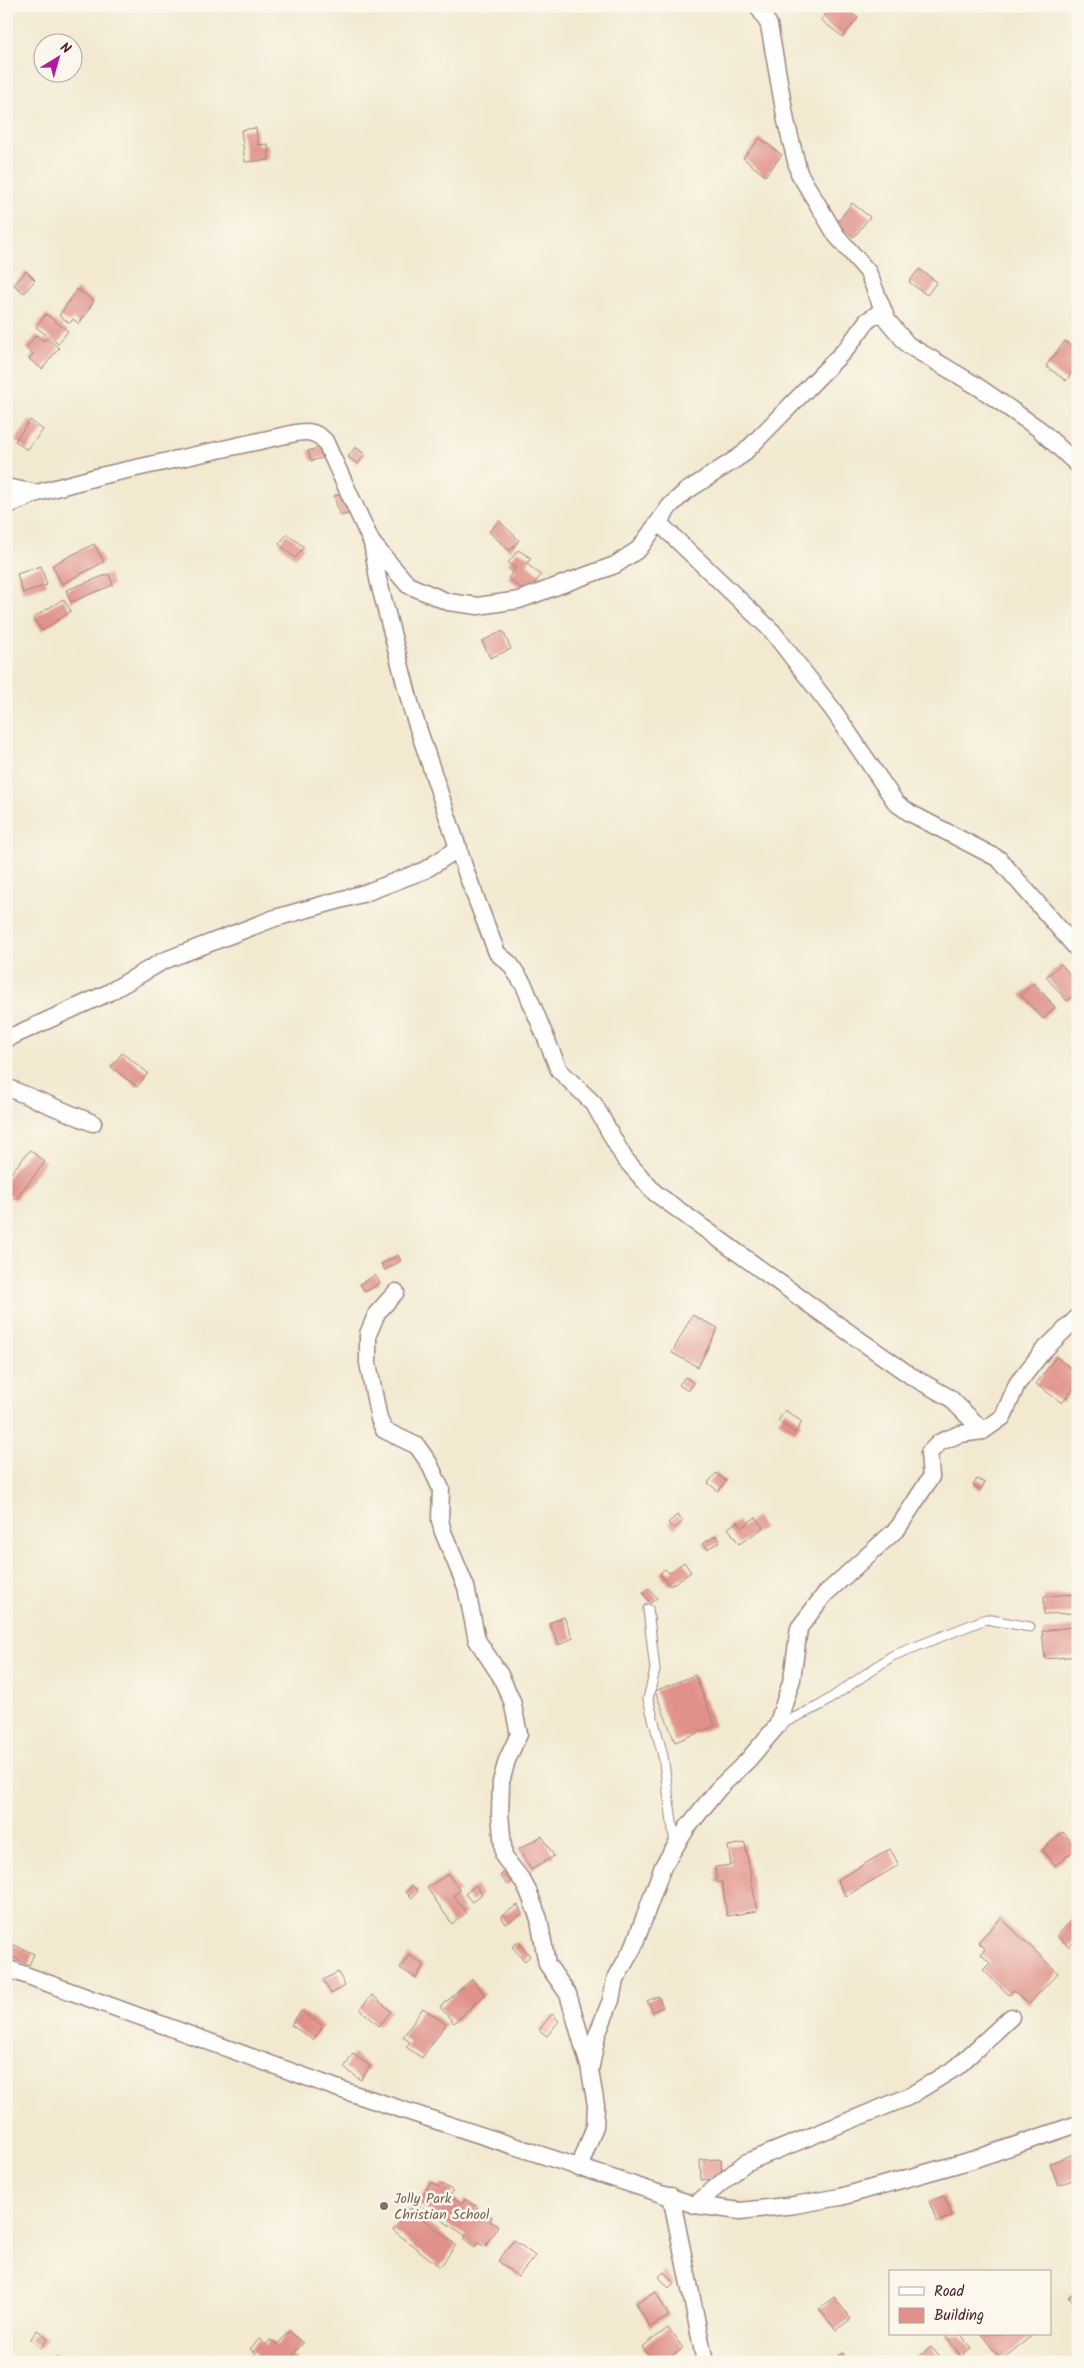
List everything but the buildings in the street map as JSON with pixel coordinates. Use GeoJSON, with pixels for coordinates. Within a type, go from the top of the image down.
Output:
{"type":"FeatureCollection","features":[{"type":"Feature","properties":{"kind":"street"},"geometry":{"type":"LineString","coordinates":[[758,6],[769,25],[786,121],[799,173],[836,235],[868,272],[887,320],[908,345],[978,386],[1032,424],[1078,465]]}},
{"type":"Feature","properties":{"kind":"street"},"geometry":{"type":"LineString","coordinates":[[6,506],[37,493],[118,472],[311,431],[317,433],[324,441],[372,543],[408,585],[448,602],[478,606],[519,600],[615,565],[639,549],[670,506],[686,492],[742,455],[847,348],[867,321],[883,310]]}},
{"type":"Feature","properties":{"kind":"street"},"geometry":{"type":"LineString","coordinates":[[6,487],[37,493]]}},
{"type":"Feature","properties":{"kind":"street"},"geometry":{"type":"LineString","coordinates":[[659,523],[778,638],[833,710],[896,804],[999,859],[1078,950]]}},
{"type":"Feature","properties":{"kind":"street"},"geometry":{"type":"LineString","coordinates":[[372,543],[378,580],[412,710],[460,848],[466,875],[496,953],[510,964],[524,985],[559,1070],[594,1104],[624,1158],[655,1193],[816,1310],[911,1376],[950,1398],[983,1431]]}},
{"type":"Feature","properties":{"kind":"street"},"geometry":{"type":"LineString","coordinates":[[6,1039],[108,993],[163,961],[275,918],[382,887],[425,870],[460,848]]}},
{"type":"Feature","properties":{"kind":"street"},"geometry":{"type":"LineString","coordinates":[[6,1087],[93,1122]]}},
{"type":"Feature","properties":{"kind":"street"},"geometry":{"type":"LineString","coordinates":[[396,1292],[376,1313],[368,1334],[368,1363],[379,1419],[384,1430],[417,1446],[429,1463],[441,1489],[440,1520],[443,1532],[466,1587],[477,1640],[500,1675],[512,1701],[519,1734],[507,1760],[501,1782],[500,1814],[504,1857],[522,1880],[529,1893],[539,1919],[547,1964],[568,1994],[590,2071],[596,2105],[596,2126],[580,2168]]}},
{"type":"Feature","properties":{"kind":"street"},"geometry":{"type":"LineString","coordinates":[[590,2071],[597,2036],[611,2000],[615,1980],[634,1946],[663,1866],[718,1789],[748,1760],[777,1726],[792,1680],[799,1628],[825,1594],[898,1528],[931,1477],[929,1453],[940,1442],[960,1434],[983,1431],[1003,1417],[1017,1384],[1043,1351],[1078,1317]]}},
{"type":"Feature","properties":{"kind":"street"},"geometry":{"type":"LineString","coordinates":[[7,1974],[342,2090],[695,2205],[740,2211],[795,2205],[840,2197],[972,2160],[1078,2124]]}},
{"type":"Feature","properties":{"kind":"street"},"geometry":{"type":"LineString","coordinates":[[695,2205],[745,2163],[908,2097],[957,2067],[1011,2017]]}},
{"type":"Feature","properties":{"kind":"street"},"geometry":{"type":"LineString","coordinates":[[671,2196],[705,2362]]}},
{"type":"Feature","properties":{"kind":"lane"},"geometry":{"type":"LineString","coordinates":[[648,1609],[655,1670],[648,1699],[663,1756],[676,1847]]}},
{"type":"Feature","properties":{"kind":"lane"},"geometry":{"type":"LineString","coordinates":[[777,1726],[821,1705],[892,1656],[986,1620],[1030,1627]]}},
{"type":"Feature","properties":{"kind":"place","name":"Jolly Park Christian School"},"geometry":{"type":"Point","coordinates":[384,2206]}}]}
